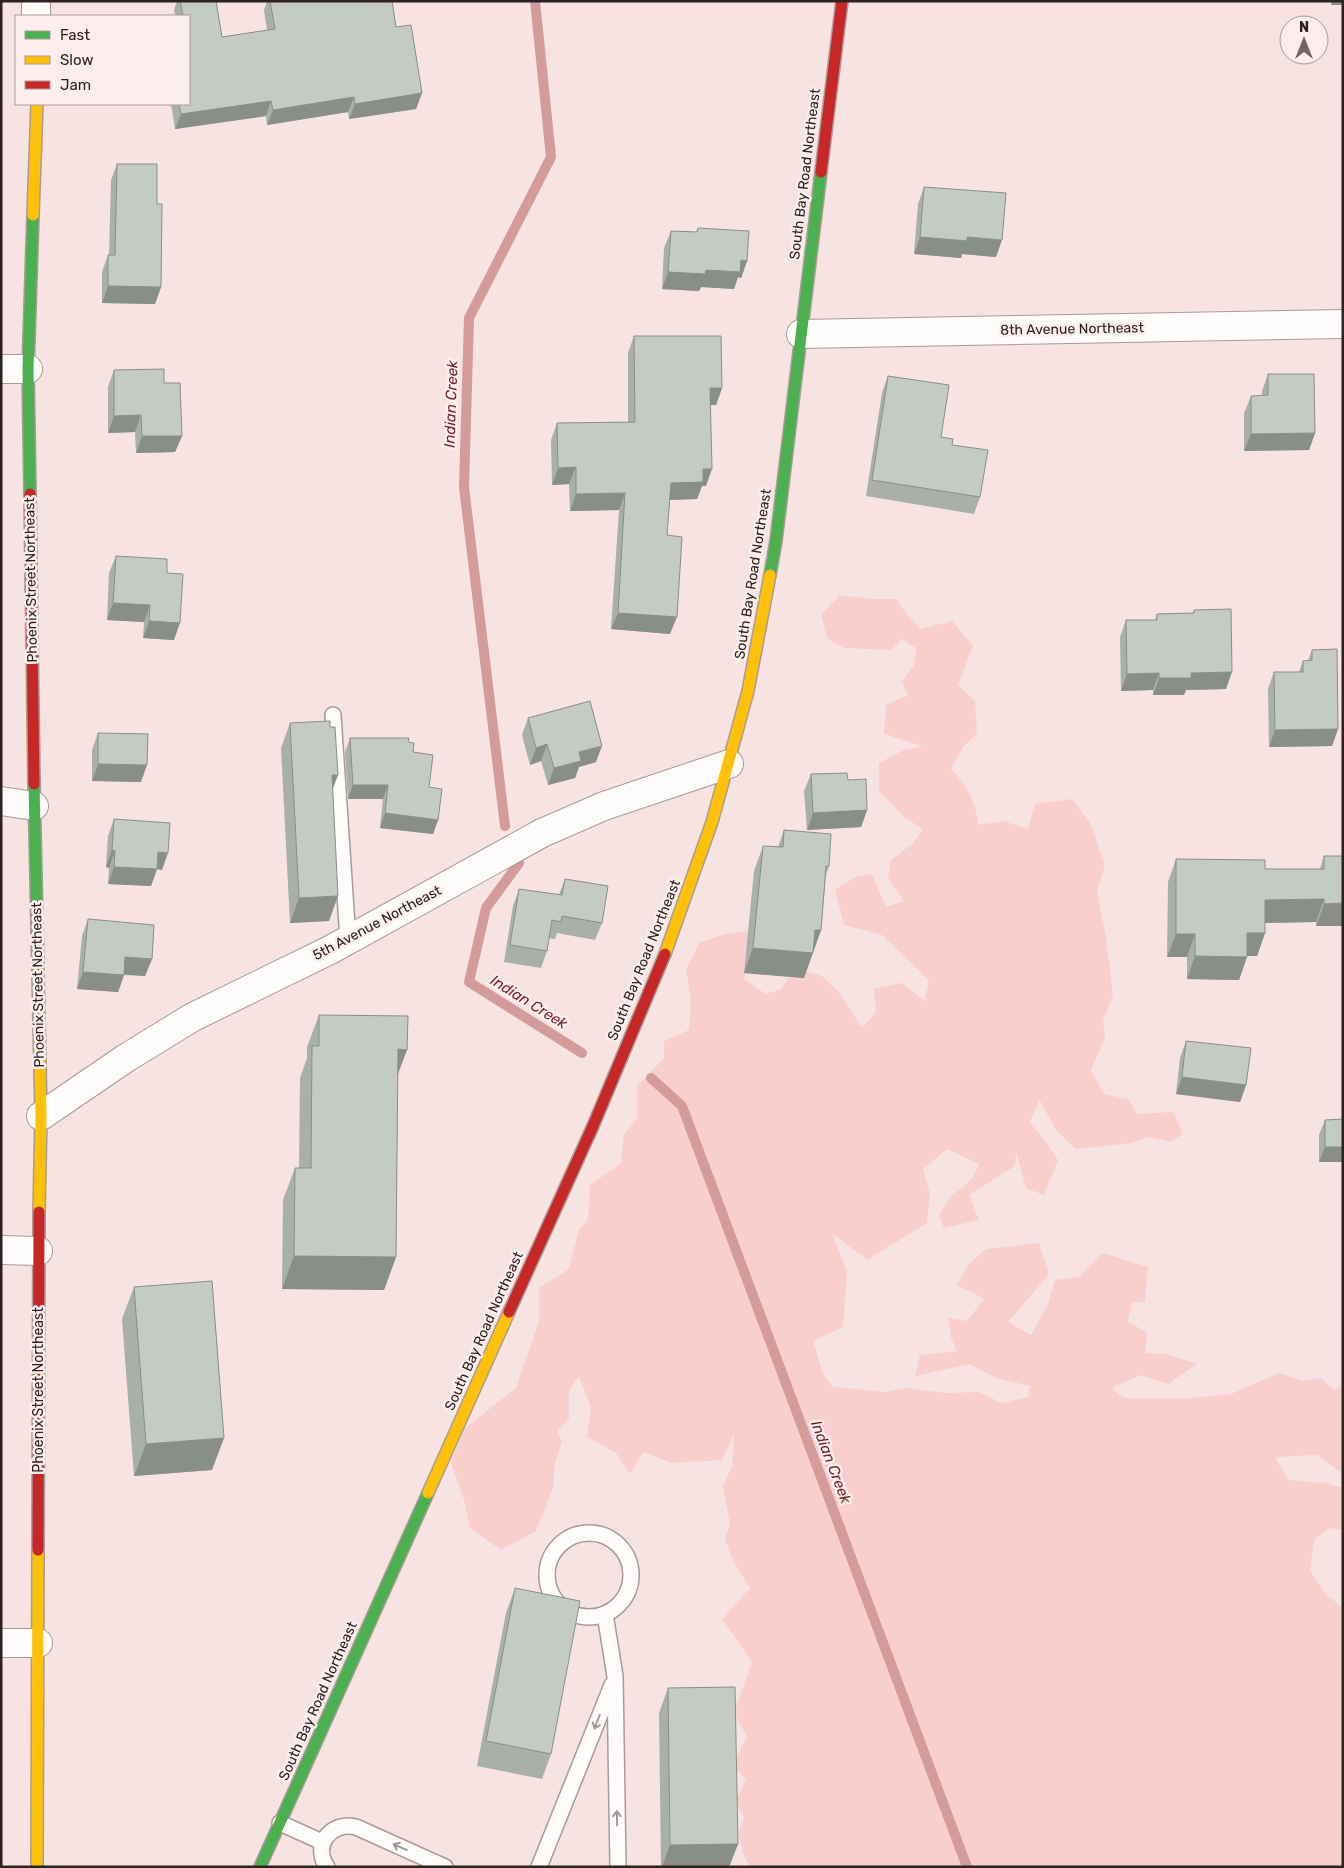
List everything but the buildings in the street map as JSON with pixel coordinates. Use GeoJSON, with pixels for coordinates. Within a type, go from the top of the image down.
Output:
{"type":"FeatureCollection","features":[{"type":"Feature","properties":{"kind":"street"},"geometry":{"type":"LineString","coordinates":[[36,1],[36,15]]}},
{"type":"Feature","properties":{"kind":"street","name":"South Bay Road Northeast"},"geometry":{"type":"LineString","coordinates":[[260,1867],[593,1126],[673,934],[712,822],[748,691],[776,541],[842,1]]}},
{"type":"Feature","properties":{"kind":"street","name":"Phoenix Street Northeast"},"geometry":{"type":"LineString","coordinates":[[36,1867],[38,1251],[41,1116],[34,806],[14,369],[37,105]]}},
{"type":"Feature","properties":{"kind":"street","name":"8th Avenue Northeast"},"geometry":{"type":"LineString","coordinates":[[801,334],[1343,324]]}},
{"type":"Feature","properties":{"kind":"street","name":"5th Avenue Northeast"},"geometry":{"type":"LineString","coordinates":[[41,1116],[126,1058],[193,1017],[348,940],[542,832],[604,806],[729,764]]}},
{"type":"Feature","properties":{"kind":"street"},"geometry":{"type":"LineString","coordinates":[[1,801],[34,806]]}},
{"type":"Feature","properties":{"kind":"street"},"geometry":{"type":"LineString","coordinates":[[1,1250],[38,1251]]}},
{"type":"Feature","properties":{"kind":"street"},"geometry":{"type":"LineString","coordinates":[[1,1643],[38,1643]]}},
{"type":"Feature","properties":{"kind":"lane"},"geometry":{"type":"LineString","coordinates":[[333,715],[348,940]]}},
{"type":"Feature","properties":{"kind":"lane"},"geometry":{"type":"LineString","coordinates":[[594,1532],[608,1536],[619,1544],[628,1555],[632,1569],[632,1583],[626,1596],[617,1607],[605,1614],[591,1617],[577,1615],[565,1610],[555,1600],[548,1587],[546,1573],[549,1560],[556,1548],[567,1538],[580,1533],[594,1532]]}},
{"type":"Feature","properties":{"kind":"lane"},"geometry":{"type":"LineString","coordinates":[[605,1614],[615,1676],[618,1867]]}},
{"type":"Feature","properties":{"kind":"lane"},"geometry":{"type":"LineString","coordinates":[[538,1867],[615,1676]]}},
{"type":"Feature","properties":{"kind":"lane"},"geometry":{"type":"LineString","coordinates":[[280,1823],[322,1842]]}},
{"type":"Feature","properties":{"kind":"lane"},"geometry":{"type":"LineString","coordinates":[[326,1867],[322,1857],[322,1842],[333,1829],[349,1825],[443,1866]]}},
{"type":"Feature","properties":{"kind":"shaded area"},"geometry":{"type":"Polygon","coordinates":[[[840,595],[870,599],[896,599],[908,616],[921,629],[952,621],[973,646],[958,685],[975,701],[977,733],[963,747],[951,769],[970,795],[979,825],[1003,821],[1028,829],[1035,804],[1072,799],[1091,824],[1105,866],[1097,891],[1106,938],[1113,994],[1103,1021],[1105,1038],[1091,1070],[1104,1094],[1128,1099],[1137,1114],[1173,1112],[1183,1134],[1171,1142],[1149,1137],[1132,1143],[1075,1149],[1056,1130],[1039,1099],[1030,1123],[1044,1139],[1058,1160],[1044,1195],[1026,1188],[1016,1151],[1015,1166],[969,1195],[979,1220],[944,1228],[939,1215],[951,1196],[972,1179],[979,1164],[947,1149],[923,1169],[930,1194],[927,1223],[867,1260],[832,1233],[847,1272],[843,1327],[813,1341],[823,1374],[833,1387],[886,1392],[906,1388],[946,1393],[978,1392],[1002,1403],[1028,1397],[1030,1386],[999,1379],[969,1364],[915,1376],[920,1355],[957,1351],[951,1338],[948,1318],[967,1321],[984,1299],[957,1285],[968,1265],[986,1249],[1039,1243],[1049,1274],[1008,1322],[1031,1335],[1048,1304],[1055,1280],[1079,1277],[1103,1253],[1148,1267],[1145,1302],[1132,1302],[1128,1321],[1147,1333],[1145,1353],[1165,1354],[1197,1364],[1168,1384],[1141,1375],[1112,1388],[1123,1398],[1192,1398],[1231,1394],[1279,1373],[1302,1381],[1321,1378],[1334,1390],[1343,1384],[1343,1474],[1317,1455],[1275,1457],[1288,1480],[1326,1483],[1343,1488],[1343,1530],[1329,1528],[1314,1540],[1310,1571],[1326,1594],[1343,1608],[1343,1867],[751,1867],[744,1856],[738,1833],[744,1817],[735,1803],[746,1779],[732,1766],[747,1737],[734,1712],[752,1662],[722,1619],[750,1588],[732,1559],[725,1539],[730,1523],[723,1487],[732,1466],[734,1434],[722,1460],[672,1463],[643,1452],[630,1474],[616,1453],[587,1437],[591,1407],[579,1376],[569,1390],[569,1419],[557,1431],[562,1441],[554,1468],[554,1486],[536,1531],[501,1550],[470,1528],[464,1500],[451,1463],[465,1428],[516,1388],[539,1321],[539,1288],[569,1269],[579,1229],[588,1220],[590,1185],[621,1163],[624,1134],[637,1119],[637,1086],[664,1058],[664,1041],[689,1030],[691,999],[686,970],[700,942],[726,934],[755,930],[744,979],[766,994],[781,989],[795,969],[822,976],[839,992],[862,1028],[876,1012],[874,989],[902,983],[925,1001],[929,980],[882,935],[844,925],[835,890],[855,877],[872,874],[886,907],[904,901],[888,878],[891,860],[912,844],[923,829],[904,817],[879,791],[879,763],[904,750],[922,746],[884,734],[886,705],[908,695],[902,682],[914,665],[917,649],[902,639],[891,650],[844,648],[827,638],[821,614],[840,595]]]}},
{"type":"Feature","properties":{"kind":"waterway","name":"Indian Creek"},"geometry":{"type":"LineString","coordinates":[[505,826],[464,487],[469,318],[551,157],[535,1]]}},
{"type":"Feature","properties":{"kind":"waterway","name":"Indian Creek"},"geometry":{"type":"LineString","coordinates":[[519,863],[486,908],[469,982],[582,1053]]}},
{"type":"Feature","properties":{"kind":"waterway","name":"Indian Creek"},"geometry":{"type":"LineString","coordinates":[[651,1078],[682,1106],[967,1867]]}},
{"type":"Feature","properties":{"kind":"traffic: fast"},"geometry":{"type":"LineString","coordinates":[[770,575],[776,541],[821,172]]}},
{"type":"Feature","properties":{"kind":"traffic: fast"},"geometry":{"type":"LineString","coordinates":[[30,494],[28,369],[33,215]]}},
{"type":"Feature","properties":{"kind":"traffic: fast"},"geometry":{"type":"LineString","coordinates":[[34,784],[39,1020]]}},
{"type":"Feature","properties":{"kind":"traffic: fast"},"geometry":{"type":"LineString","coordinates":[[260,1867],[428,1493]]}},
{"type":"Feature","properties":{"kind":"traffic: slow"},"geometry":{"type":"LineString","coordinates":[[33,215],[37,105]]}},
{"type":"Feature","properties":{"kind":"traffic: slow"},"geometry":{"type":"LineString","coordinates":[[665,954],[712,822],[748,691],[770,575]]}},
{"type":"Feature","properties":{"kind":"traffic: slow"},"geometry":{"type":"LineString","coordinates":[[39,1020],[41,1116],[39,1212]]}},
{"type":"Feature","properties":{"kind":"traffic: slow"},"geometry":{"type":"LineString","coordinates":[[428,1493],[509,1312]]}},
{"type":"Feature","properties":{"kind":"traffic: slow"},"geometry":{"type":"LineString","coordinates":[[37,1867],[38,1550]]}},
{"type":"Feature","properties":{"kind":"traffic: jam"},"geometry":{"type":"LineString","coordinates":[[821,172],[842,1]]}},
{"type":"Feature","properties":{"kind":"traffic: jam"},"geometry":{"type":"LineString","coordinates":[[30,494],[34,784]]}},
{"type":"Feature","properties":{"kind":"traffic: jam"},"geometry":{"type":"LineString","coordinates":[[509,1312],[593,1126],[665,954]]}},
{"type":"Feature","properties":{"kind":"traffic: jam"},"geometry":{"type":"LineString","coordinates":[[38,1550],[39,1212]]}}]}
